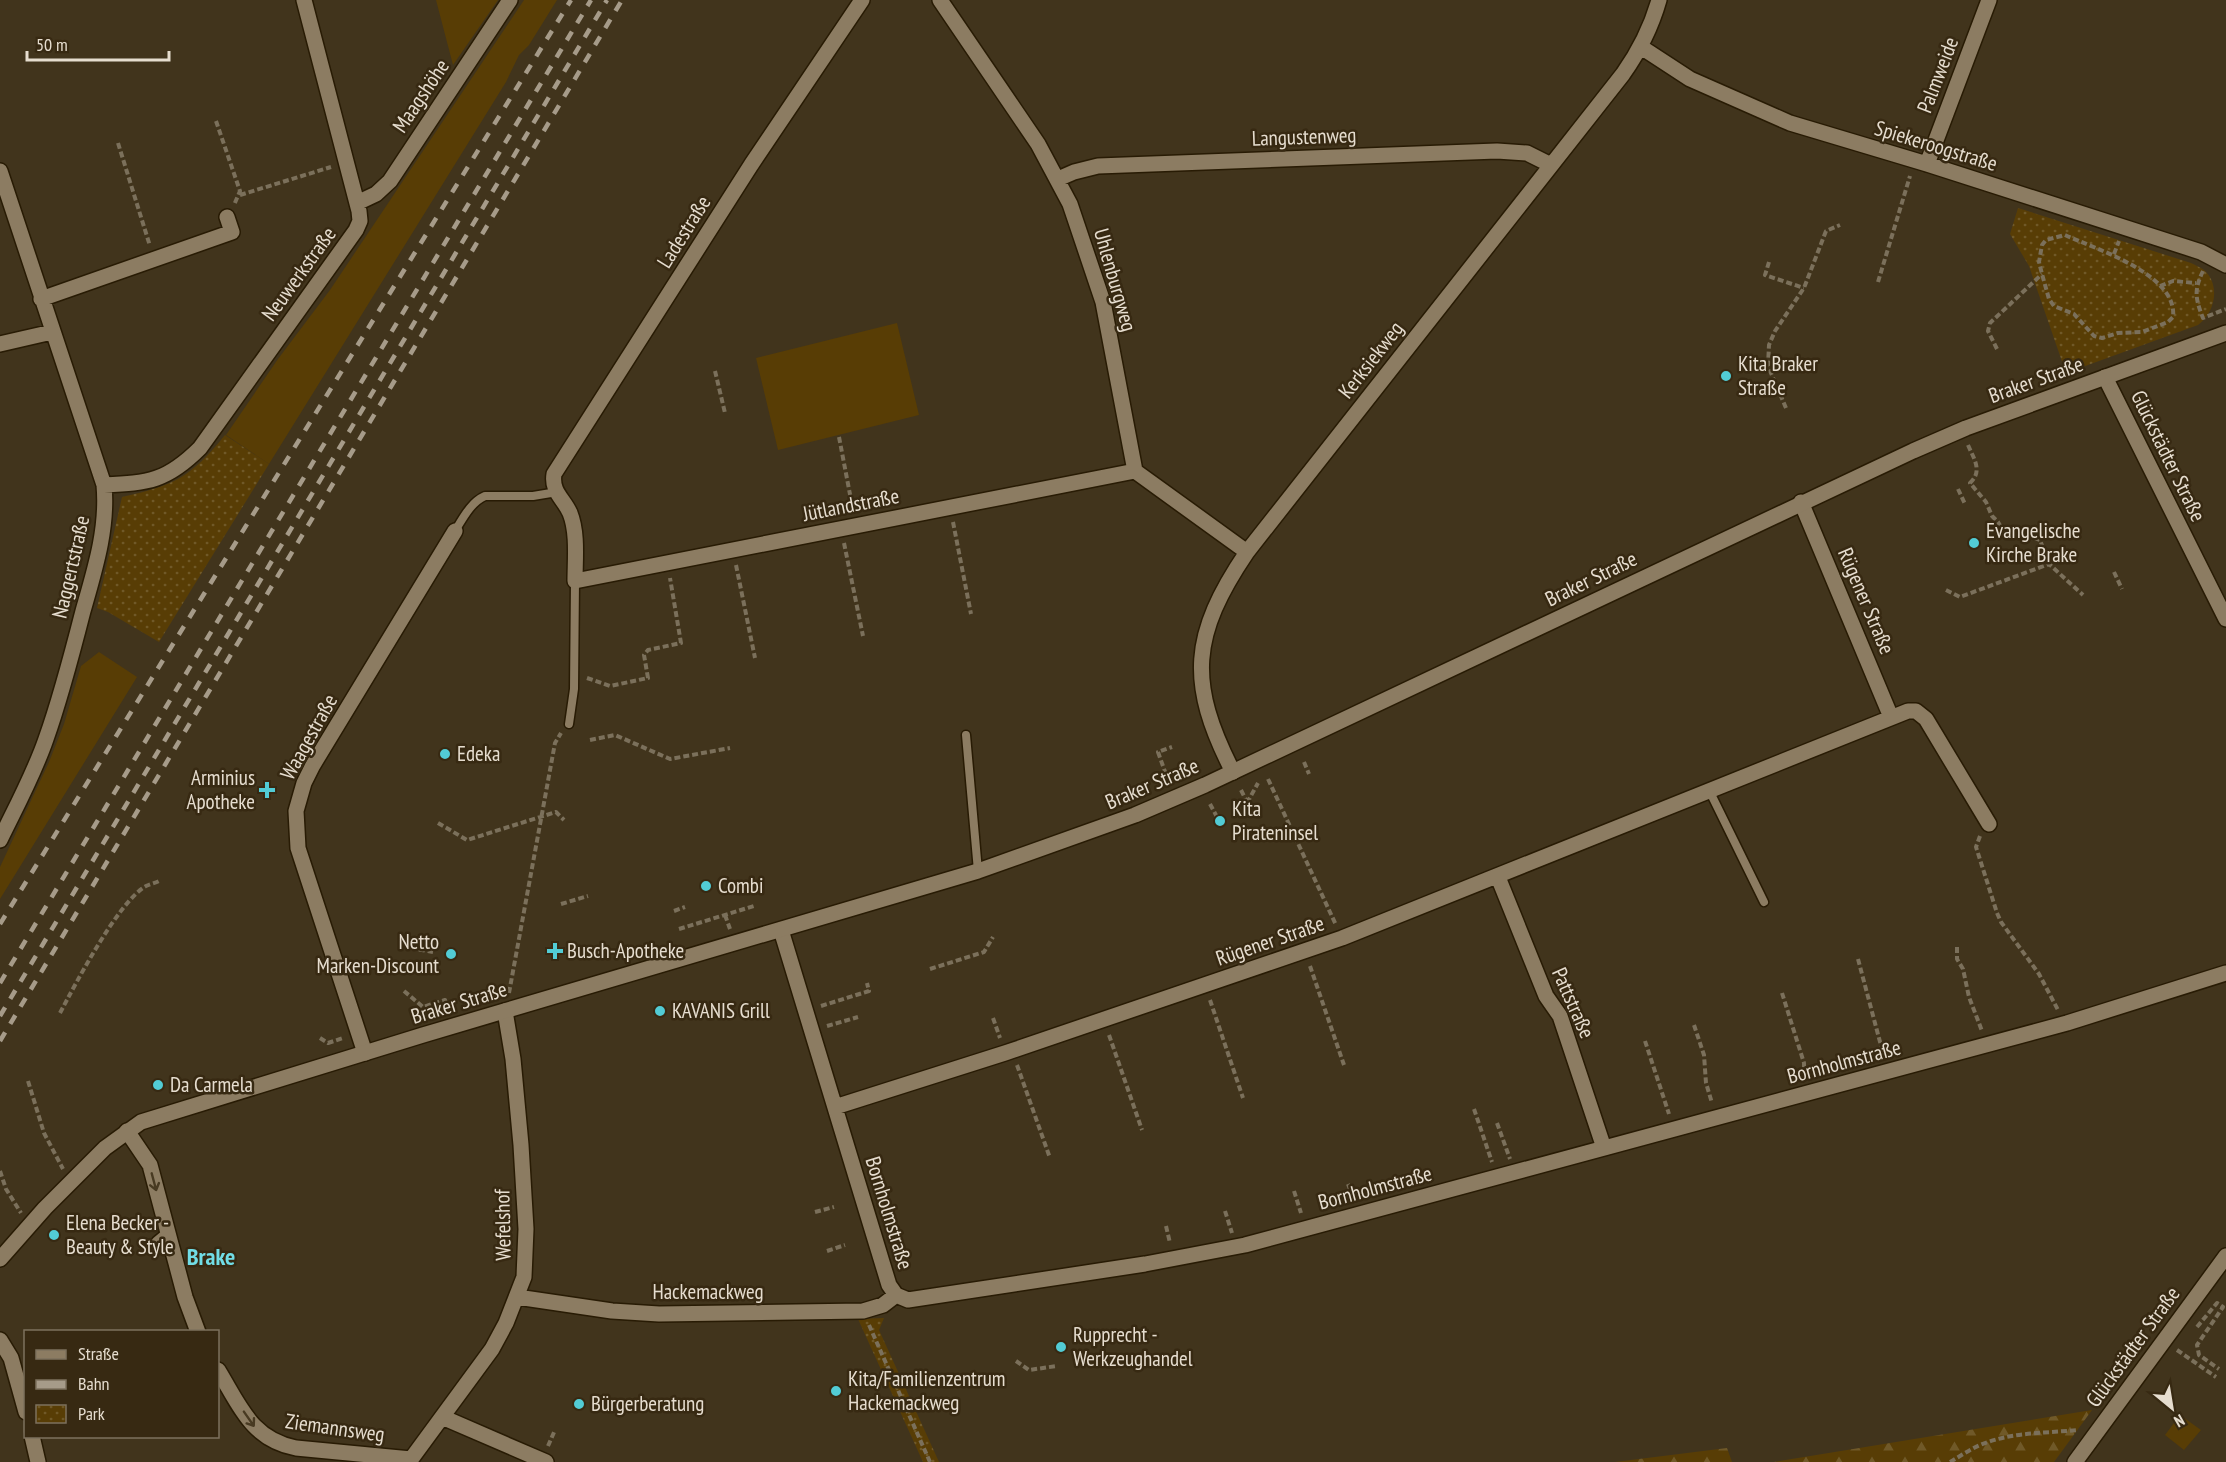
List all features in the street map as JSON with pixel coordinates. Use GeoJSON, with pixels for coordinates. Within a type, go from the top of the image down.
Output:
{"type":"FeatureCollection","features":[{"type":"Feature","properties":{"kind":"street","name":"Neuwerkstraße"},"geometry":{"type":"LineString","coordinates":[[104,485],[154,480],[177,469],[200,448],[350,240],[360,221],[304,0]]}},
{"type":"Feature","properties":{"kind":"street","name":"Maagshöhe"},"geometry":{"type":"LineString","coordinates":[[357,203],[376,194],[390,181],[510,0]]}},
{"type":"Feature","properties":{"kind":"street","name":"Ladestraße"},"geometry":{"type":"LineString","coordinates":[[556,492],[553,482],[554,474],[751,165],[862,0]]}},
{"type":"Feature","properties":{"kind":"street","name":"Uhlenburgweg"},"geometry":{"type":"LineString","coordinates":[[940,0],[1038,144],[1058,179],[1076,220],[1103,302],[1135,471]]}},
{"type":"Feature","properties":{"kind":"street","name":"Kerksiekweg"},"geometry":{"type":"LineString","coordinates":[[1233,772],[1209,721],[1201,677],[1203,643],[1214,608],[1228,580],[1247,552],[1623,74],[1641,47],[1651,26],[1659,0]]}},
{"type":"Feature","properties":{"kind":"street","name":"Palmweide"},"geometry":{"type":"LineString","coordinates":[[1921,162],[1989,0]]}},
{"type":"Feature","properties":{"kind":"street","name":"Spiekeroogstraße"},"geometry":{"type":"LineString","coordinates":[[1641,47],[1690,79],[1790,123],[1921,162],[2211,256],[2226,265]]}},
{"type":"Feature","properties":{"kind":"street","name":"Langustenweg"},"geometry":{"type":"LineString","coordinates":[[1058,179],[1098,166],[1486,151],[1527,153],[1551,165]]}},
{"type":"Feature","properties":{"kind":"street","name":"Naggertstraße"},"geometry":{"type":"LineString","coordinates":[[0,171],[104,485],[106,505],[104,527],[68,670],[46,740],[0,840]]}},
{"type":"Feature","properties":{"kind":"street"},"geometry":{"type":"LineString","coordinates":[[41,299],[232,232],[227,217]]}},
{"type":"Feature","properties":{"kind":"street"},"geometry":{"type":"LineString","coordinates":[[0,344],[52,332]]}},
{"type":"Feature","properties":{"kind":"street","name":"Braker Straße"},"geometry":{"type":"LineString","coordinates":[[0,1259],[30,1224],[105,1148],[127,1131],[154,1117],[978,871],[1092,831],[1233,772],[1801,502],[1961,430],[2226,333]]}},
{"type":"Feature","properties":{"kind":"street","name":"Glückstädter Straße"},"geometry":{"type":"LineString","coordinates":[[2106,377],[2226,619]]}},
{"type":"Feature","properties":{"kind":"street"},"geometry":{"type":"LineString","coordinates":[[1135,471],[1247,552]]}},
{"type":"Feature","properties":{"kind":"street","name":"Jütlandstraße"},"geometry":{"type":"LineString","coordinates":[[575,581],[1135,471]]}},
{"type":"Feature","properties":{"kind":"street"},"geometry":{"type":"LineString","coordinates":[[556,492],[570,513],[572,521],[575,581]]}},
{"type":"Feature","properties":{"kind":"street","name":"Rügener Straße"},"geometry":{"type":"LineString","coordinates":[[1801,502],[1891,717]]}},
{"type":"Feature","properties":{"kind":"street","name":"Waagestraße"},"geometry":{"type":"LineString","coordinates":[[365,1053],[298,848],[296,812],[304,783],[313,765],[455,531]]}},
{"type":"Feature","properties":{"kind":"street","name":"Rügener Straße"},"geometry":{"type":"LineString","coordinates":[[835,1107],[1104,1020],[1342,938],[1908,711],[1922,714],[1989,824]]}},
{"type":"Feature","properties":{"kind":"street","name":"Pattstraße"},"geometry":{"type":"LineString","coordinates":[[1498,877],[1546,996],[1560,1016],[1604,1148]]}},
{"type":"Feature","properties":{"kind":"street","name":"Bornholmstraße"},"geometry":{"type":"LineString","coordinates":[[781,930],[889,1285],[896,1296],[908,1300],[1145,1264],[1245,1245],[2067,1023],[2226,972]]}},
{"type":"Feature","properties":{"kind":"street","name":"Wefelshof"},"geometry":{"type":"LineString","coordinates":[[410,1461],[492,1349],[506,1323],[524,1277],[526,1229],[514,1070],[506,1011]]}},
{"type":"Feature","properties":{"kind":"street"},"geometry":{"type":"LineString","coordinates":[[127,1131],[150,1165],[162,1236],[197,1330]]}},
{"type":"Feature","properties":{"kind":"street","name":"Glückstädter Straße"},"geometry":{"type":"LineString","coordinates":[[2075,1462],[2226,1256]]}},
{"type":"Feature","properties":{"kind":"street","name":"Hackemackweg"},"geometry":{"type":"LineString","coordinates":[[517,1297],[612,1311],[659,1314],[863,1311],[883,1305],[896,1296]]}},
{"type":"Feature","properties":{"kind":"street"},"geometry":{"type":"LineString","coordinates":[[0,1340],[10,1358],[24,1405]]}},
{"type":"Feature","properties":{"kind":"street","name":"Ziemannsweg"},"geometry":{"type":"LineString","coordinates":[[219,1372],[252,1424],[267,1438],[280,1445],[296,1449],[410,1461]]}},
{"type":"Feature","properties":{"kind":"street"},"geometry":{"type":"LineString","coordinates":[[442,1417],[546,1462]]}},
{"type":"Feature","properties":{"kind":"street"},"geometry":{"type":"LineString","coordinates":[[32,1438],[38,1462]]}},
{"type":"Feature","properties":{"kind":"lane"},"geometry":{"type":"LineString","coordinates":[[455,531],[470,508],[484,496],[533,496],[556,492]]}},
{"type":"Feature","properties":{"kind":"lane"},"geometry":{"type":"LineString","coordinates":[[569,724],[575,674],[575,581]]}},
{"type":"Feature","properties":{"kind":"lane"},"geometry":{"type":"LineString","coordinates":[[966,735],[978,871]]}},
{"type":"Feature","properties":{"kind":"lane"},"geometry":{"type":"LineString","coordinates":[[1709,790],[1764,902]]}},
{"type":"Feature","properties":{"kind":"path"},"geometry":{"type":"LineString","coordinates":[[216,121],[240,191],[239,196],[318,171]]}},
{"type":"Feature","properties":{"kind":"path"},"geometry":{"type":"LineString","coordinates":[[118,144],[154,260]]}},
{"type":"Feature","properties":{"kind":"path"},"geometry":{"type":"LineString","coordinates":[[1878,282],[1921,162]]}},
{"type":"Feature","properties":{"kind":"path"},"geometry":{"type":"LineString","coordinates":[[1786,408],[1768,366],[1769,345],[1775,331],[1804,288],[1826,231],[1839,225]]}},
{"type":"Feature","properties":{"kind":"path"},"geometry":{"type":"LineString","coordinates":[[2065,235],[2115,254],[2160,286],[2172,301],[2173,317],[2168,322],[2142,332],[2118,333],[2102,338],[2094,336],[2087,331],[2074,314],[2055,306],[2049,299],[2042,274],[2039,262],[2042,245],[2046,240],[2065,235]]}},
{"type":"Feature","properties":{"kind":"path"},"geometry":{"type":"LineString","coordinates":[[2211,256],[2196,283],[2196,294],[2203,318],[2226,309]]}},
{"type":"Feature","properties":{"kind":"path"},"geometry":{"type":"LineString","coordinates":[[1769,262],[1765,275],[1804,288]]}},
{"type":"Feature","properties":{"kind":"path"},"geometry":{"type":"LineString","coordinates":[[1997,349],[1988,331],[1990,323],[2042,274]]}},
{"type":"Feature","properties":{"kind":"path"},"geometry":{"type":"LineString","coordinates":[[2160,286],[2173,281],[2196,283]]}},
{"type":"Feature","properties":{"kind":"path"},"geometry":{"type":"LineString","coordinates":[[715,371],[725,413]]}},
{"type":"Feature","properties":{"kind":"path"},"geometry":{"type":"LineString","coordinates":[[1961,430],[1978,470],[1970,483],[1986,502],[1992,516],[2006,536],[2011,538],[2028,536],[2040,540],[2049,564],[2083,595]]}},
{"type":"Feature","properties":{"kind":"path"},"geometry":{"type":"LineString","coordinates":[[839,437],[862,636]]}},
{"type":"Feature","properties":{"kind":"path"},"geometry":{"type":"LineString","coordinates":[[1958,489],[1965,504]]}},
{"type":"Feature","properties":{"kind":"path"},"geometry":{"type":"LineString","coordinates":[[950,507],[971,614]]}},
{"type":"Feature","properties":{"kind":"path"},"geometry":{"type":"LineString","coordinates":[[733,550],[755,658]]}},
{"type":"Feature","properties":{"kind":"path"},"geometry":{"type":"LineString","coordinates":[[575,674],[610,686],[648,678],[644,655],[648,650],[681,643],[667,563]]}},
{"type":"Feature","properties":{"kind":"path"},"geometry":{"type":"LineString","coordinates":[[1946,590],[1960,597],[2049,564]]}},
{"type":"Feature","properties":{"kind":"path"},"geometry":{"type":"LineString","coordinates":[[2114,572],[2122,588]]}},
{"type":"Feature","properties":{"kind":"path"},"geometry":{"type":"LineString","coordinates":[[506,1011],[555,743],[569,724]]}},
{"type":"Feature","properties":{"kind":"path"},"geometry":{"type":"LineString","coordinates":[[590,740],[615,735],[670,759],[730,748]]}},
{"type":"Feature","properties":{"kind":"path"},"geometry":{"type":"LineString","coordinates":[[1172,747],[1158,752],[1175,798]]}},
{"type":"Feature","properties":{"kind":"path"},"geometry":{"type":"LineString","coordinates":[[1304,762],[1309,774]]}},
{"type":"Feature","properties":{"kind":"path"},"geometry":{"type":"LineString","coordinates":[[1268,779],[1342,938]]}},
{"type":"Feature","properties":{"kind":"path"},"geometry":{"type":"LineString","coordinates":[[1241,790],[1248,803],[1258,783]]}},
{"type":"Feature","properties":{"kind":"path"},"geometry":{"type":"LineString","coordinates":[[1210,804],[1216,817]]}},
{"type":"Feature","properties":{"kind":"path"},"geometry":{"type":"LineString","coordinates":[[438,822],[467,840],[556,812],[564,820]]}},
{"type":"Feature","properties":{"kind":"path"},"geometry":{"type":"LineString","coordinates":[[1989,824],[1977,838],[1976,847],[1997,913],[2001,922],[2044,981],[2067,1023]]}},
{"type":"Feature","properties":{"kind":"path"},"geometry":{"type":"LineString","coordinates":[[60,1013],[88,963],[121,913],[140,891],[159,881]]}},
{"type":"Feature","properties":{"kind":"path"},"geometry":{"type":"LineString","coordinates":[[561,904],[588,896]]}},
{"type":"Feature","properties":{"kind":"path"},"geometry":{"type":"LineString","coordinates":[[679,929],[754,906]]}},
{"type":"Feature","properties":{"kind":"path"},"geometry":{"type":"LineString","coordinates":[[674,911],[685,907]]}},
{"type":"Feature","properties":{"kind":"path"},"geometry":{"type":"LineString","coordinates":[[930,969],[984,952],[993,937]]}},
{"type":"Feature","properties":{"kind":"path"},"geometry":{"type":"LineString","coordinates":[[579,947],[592,955],[605,951]]}},
{"type":"Feature","properties":{"kind":"path"},"geometry":{"type":"LineString","coordinates":[[1957,947],[1956,955],[1963,969],[1969,997],[1976,1011],[1986,1045]]}},
{"type":"Feature","properties":{"kind":"path"},"geometry":{"type":"LineString","coordinates":[[410,948],[434,952]]}},
{"type":"Feature","properties":{"kind":"path"},"geometry":{"type":"LineString","coordinates":[[1305,951],[1344,1065]]}},
{"type":"Feature","properties":{"kind":"path"},"geometry":{"type":"LineString","coordinates":[[1858,959],[1888,1071]]}},
{"type":"Feature","properties":{"kind":"path"},"geometry":{"type":"LineString","coordinates":[[806,1011],[869,991],[867,982]]}},
{"type":"Feature","properties":{"kind":"path"},"geometry":{"type":"LineString","coordinates":[[1205,986],[1243,1098]]}},
{"type":"Feature","properties":{"kind":"path"},"geometry":{"type":"LineString","coordinates":[[404,991],[423,1007],[445,1000],[453,1027]]}},
{"type":"Feature","properties":{"kind":"path"},"geometry":{"type":"LineString","coordinates":[[1782,993],[1804,1063],[1803,1074],[1809,1093]]}},
{"type":"Feature","properties":{"kind":"path"},"geometry":{"type":"LineString","coordinates":[[812,1030],[858,1017]]}},
{"type":"Feature","properties":{"kind":"path"},"geometry":{"type":"LineString","coordinates":[[1104,1020],[1142,1130]]}},
{"type":"Feature","properties":{"kind":"path"},"geometry":{"type":"LineString","coordinates":[[1694,1025],[1704,1055],[1706,1083],[1716,1118]]}},
{"type":"Feature","properties":{"kind":"path"},"geometry":{"type":"LineString","coordinates":[[320,1038],[328,1043],[358,1034]]}},
{"type":"Feature","properties":{"kind":"path"},"geometry":{"type":"LineString","coordinates":[[1645,1041],[1674,1129]]}},
{"type":"Feature","properties":{"kind":"path"},"geometry":{"type":"LineString","coordinates":[[1012,1050],[1050,1158]]}},
{"type":"Feature","properties":{"kind":"path"},"geometry":{"type":"LineString","coordinates":[[28,1081],[44,1133],[70,1182]]}},
{"type":"Feature","properties":{"kind":"path"},"geometry":{"type":"LineString","coordinates":[[1474,1109],[1496,1177]]}},
{"type":"Feature","properties":{"kind":"path"},"geometry":{"type":"LineString","coordinates":[[1497,1123],[1514,1172]]}},
{"type":"Feature","properties":{"kind":"path"},"geometry":{"type":"LineString","coordinates":[[0,1171],[12,1200],[30,1224]]}},
{"type":"Feature","properties":{"kind":"path"},"geometry":{"type":"LineString","coordinates":[[1294,1191],[1306,1228]]}},
{"type":"Feature","properties":{"kind":"path"},"geometry":{"type":"LineString","coordinates":[[815,1212],[834,1207]]}},
{"type":"Feature","properties":{"kind":"path"},"geometry":{"type":"LineString","coordinates":[[826,1251],[845,1245]]}},
{"type":"Feature","properties":{"kind":"path"},"geometry":{"type":"LineString","coordinates":[[2191,1334],[2217,1303],[2223,1307],[2197,1345],[2199,1355],[2219,1369]]}},
{"type":"Feature","properties":{"kind":"path"},"geometry":{"type":"LineString","coordinates":[[863,1311],[930,1462]]}},
{"type":"Feature","properties":{"kind":"path"},"geometry":{"type":"LineString","coordinates":[[2184,1342],[2178,1350],[2216,1377]]}},
{"type":"Feature","properties":{"kind":"path"},"geometry":{"type":"LineString","coordinates":[[2194,1361],[2199,1355]]}},
{"type":"Feature","properties":{"kind":"path"},"geometry":{"type":"LineString","coordinates":[[1016,1361],[1029,1370],[1057,1366]]}},
{"type":"Feature","properties":{"kind":"path"},"geometry":{"type":"LineString","coordinates":[[1950,1462],[1986,1442],[2005,1437],[2100,1428]]}},
{"type":"Feature","properties":{"kind":"green space"},"geometry":{"type":"Polygon","coordinates":[[[436,0],[498,0],[453,65],[436,0]]]}},
{"type":"Feature","properties":{"kind":"green space"},"geometry":{"type":"Polygon","coordinates":[[[524,0],[557,0],[529,45],[519,55],[506,82],[269,464],[226,435],[278,359],[330,290],[524,0]]]}},
{"type":"Feature","properties":{"kind":"green space"},"geometry":{"type":"Polygon","coordinates":[[[2018,208],[2199,267],[2213,283],[2212,306],[2204,320],[2198,325],[2066,373],[2029,266],[2010,234],[2018,208]]]}},
{"type":"Feature","properties":{"kind":"green space"},"geometry":{"type":"Polygon","coordinates":[[[897,323],[919,415],[778,450],[756,358],[897,323]]]}},
{"type":"Feature","properties":{"kind":"green space"},"geometry":{"type":"Polygon","coordinates":[[[225,435],[269,464],[159,642],[97,608],[122,497],[156,488],[180,478],[202,461],[225,435]]]}},
{"type":"Feature","properties":{"kind":"green space"},"geometry":{"type":"Polygon","coordinates":[[[99,652],[137,677],[0,899],[0,867],[49,762],[64,724],[81,666],[99,652]]]}},
{"type":"Feature","properties":{"kind":"green space"},"geometry":{"type":"Polygon","coordinates":[[[884,1318],[879,1330],[939,1462],[923,1462],[858,1319],[884,1318]]]}},
{"type":"Feature","properties":{"kind":"green space"},"geometry":{"type":"Polygon","coordinates":[[[2092,1410],[2054,1462],[1774,1462],[2092,1410]]]}},
{"type":"Feature","properties":{"kind":"green space"},"geometry":{"type":"Polygon","coordinates":[[[2180,1415],[2201,1430],[2184,1450],[2165,1435],[2180,1415]]]}},
{"type":"Feature","properties":{"kind":"green space"},"geometry":{"type":"Polygon","coordinates":[[[1727,1448],[1732,1462],[1615,1462],[1727,1448]]]}},
{"type":"Feature","properties":{"kind":"railway"},"geometry":{"type":"LineString","coordinates":[[0,924],[571,0]]}},
{"type":"Feature","properties":{"kind":"railway"},"geometry":{"type":"LineString","coordinates":[[0,983],[591,0]]}},
{"type":"Feature","properties":{"kind":"railway"},"geometry":{"type":"LineString","coordinates":[[0,1016],[607,0]]}},
{"type":"Feature","properties":{"kind":"railway"},"geometry":{"type":"LineString","coordinates":[[0,1041],[622,0]]}},
{"type":"Feature","properties":{"kind":"place","name":"Kita Braker Straße"},"geometry":{"type":"Point","coordinates":[1726,376]}},
{"type":"Feature","properties":{"kind":"place","name":"Evangelische Kirche Brake"},"geometry":{"type":"Point","coordinates":[1974,543]}},
{"type":"Feature","properties":{"kind":"place","name":"Edeka"},"geometry":{"type":"Point","coordinates":[445,754]}},
{"type":"Feature","properties":{"kind":"place","name":"Arminius Apotheke"},"geometry":{"type":"Point","coordinates":[267,790]}},
{"type":"Feature","properties":{"kind":"place","name":"Kita Pirateninsel"},"geometry":{"type":"Point","coordinates":[1220,821]}},
{"type":"Feature","properties":{"kind":"place","name":"Combi"},"geometry":{"type":"Point","coordinates":[706,886]}},
{"type":"Feature","properties":{"kind":"place","name":"Busch-Apotheke"},"geometry":{"type":"Point","coordinates":[555,951]}},
{"type":"Feature","properties":{"kind":"place","name":"Netto Marken-Discount"},"geometry":{"type":"Point","coordinates":[451,954]}},
{"type":"Feature","properties":{"kind":"place","name":"KAVANIS Grill"},"geometry":{"type":"Point","coordinates":[660,1011]}},
{"type":"Feature","properties":{"kind":"place","name":"Da Carmela"},"geometry":{"type":"Point","coordinates":[158,1085]}},
{"type":"Feature","properties":{"kind":"place","name":"Elena Becker - Beauty & Style"},"geometry":{"type":"Point","coordinates":[54,1235]}},
{"type":"Feature","properties":{"kind":"place","name":"Rupprecht - Werkzeughandel"},"geometry":{"type":"Point","coordinates":[1061,1347]}},
{"type":"Feature","properties":{"kind":"place","name":"Kita/Familienzentrum Hackemackweg"},"geometry":{"type":"Point","coordinates":[836,1391]}},
{"type":"Feature","properties":{"kind":"place","name":"Bürgerberatung"},"geometry":{"type":"Point","coordinates":[579,1404]}},
{"type":"Feature","properties":{"kind":"district","name":"Brake"},"geometry":{"type":"Point","coordinates":[211,1257]}}]}
